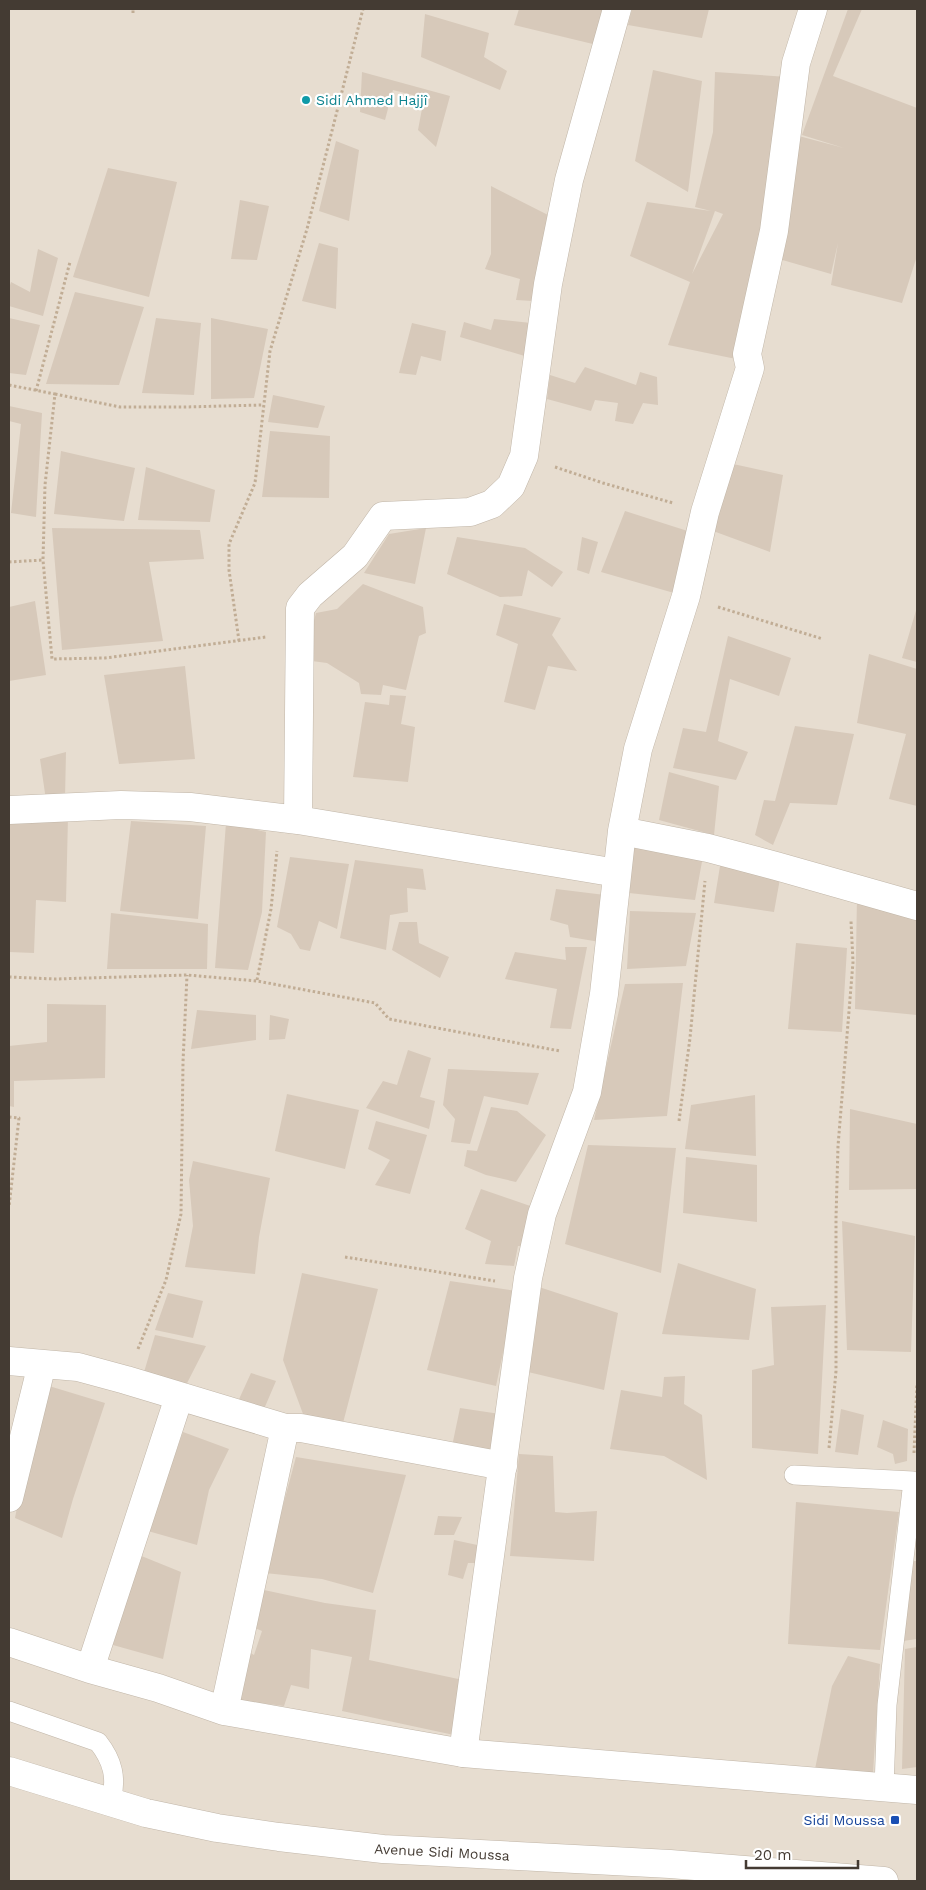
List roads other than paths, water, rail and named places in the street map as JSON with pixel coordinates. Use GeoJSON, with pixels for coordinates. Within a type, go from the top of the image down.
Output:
{"type":"FeatureCollection","features":[{"type":"Feature","properties":{"kind":"street"},"geometry":{"type":"LineString","coordinates":[[289,819],[300,608],[310,595],[355,556],[383,516],[470,512],[492,504],[511,486],[524,456],[548,284],[569,180],[617,9]]}},
{"type":"Feature","properties":{"kind":"street"},"geometry":{"type":"LineString","coordinates":[[462,1753],[527,1286],[542,1214],[587,1092],[604,994],[622,831],[638,749],[686,596],[705,512],[750,368],[747,354],[774,230],[796,63],[813,9]]}},
{"type":"Feature","properties":{"kind":"street"},"geometry":{"type":"LineString","coordinates":[[9,810],[121,805],[190,807],[289,819],[617,873]]}},
{"type":"Feature","properties":{"kind":"street"},"geometry":{"type":"LineString","coordinates":[[622,831],[708,848],[917,906]]}},
{"type":"Feature","properties":{"kind":"street"},"geometry":{"type":"LineString","coordinates":[[9,1361],[78,1367],[285,1428],[301,1428],[503,1466]]}},
{"type":"Feature","properties":{"kind":"street"},"geometry":{"type":"LineString","coordinates":[[9,1498],[42,1364]]}},
{"type":"Feature","properties":{"kind":"street"},"geometry":{"type":"LineString","coordinates":[[90,1668],[180,1397]]}},
{"type":"Feature","properties":{"kind":"street"},"geometry":{"type":"LineString","coordinates":[[224,1711],[285,1428]]}},
{"type":"Feature","properties":{"kind":"street"},"geometry":{"type":"LineString","coordinates":[[9,1642],[158,1688],[224,1711],[462,1753],[917,1790]]}},
{"type":"Feature","properties":{"kind":"street","name":"Avenue Sidi Moussa"},"geometry":{"type":"LineString","coordinates":[[9,1771],[146,1813],[217,1828],[383,1850],[670,1864],[884,1881]]}},
{"type":"Feature","properties":{"kind":"lane"},"geometry":{"type":"LineString","coordinates":[[794,1475],[913,1481],[888,1695],[884,1788]]}},
{"type":"Feature","properties":{"kind":"lane"},"geometry":{"type":"LineString","coordinates":[[9,1711],[98,1742],[107,1753],[115,1778],[111,1802]]}},
{"type":"Feature","properties":{"kind":"place","name":"Sidi Ahmed Hajjî"},"geometry":{"type":"Point","coordinates":[306,100]}},
{"type":"Feature","properties":{"kind":"place","name":"Sidi Moussa"},"geometry":{"type":"Point","coordinates":[895,1820]}}]}
